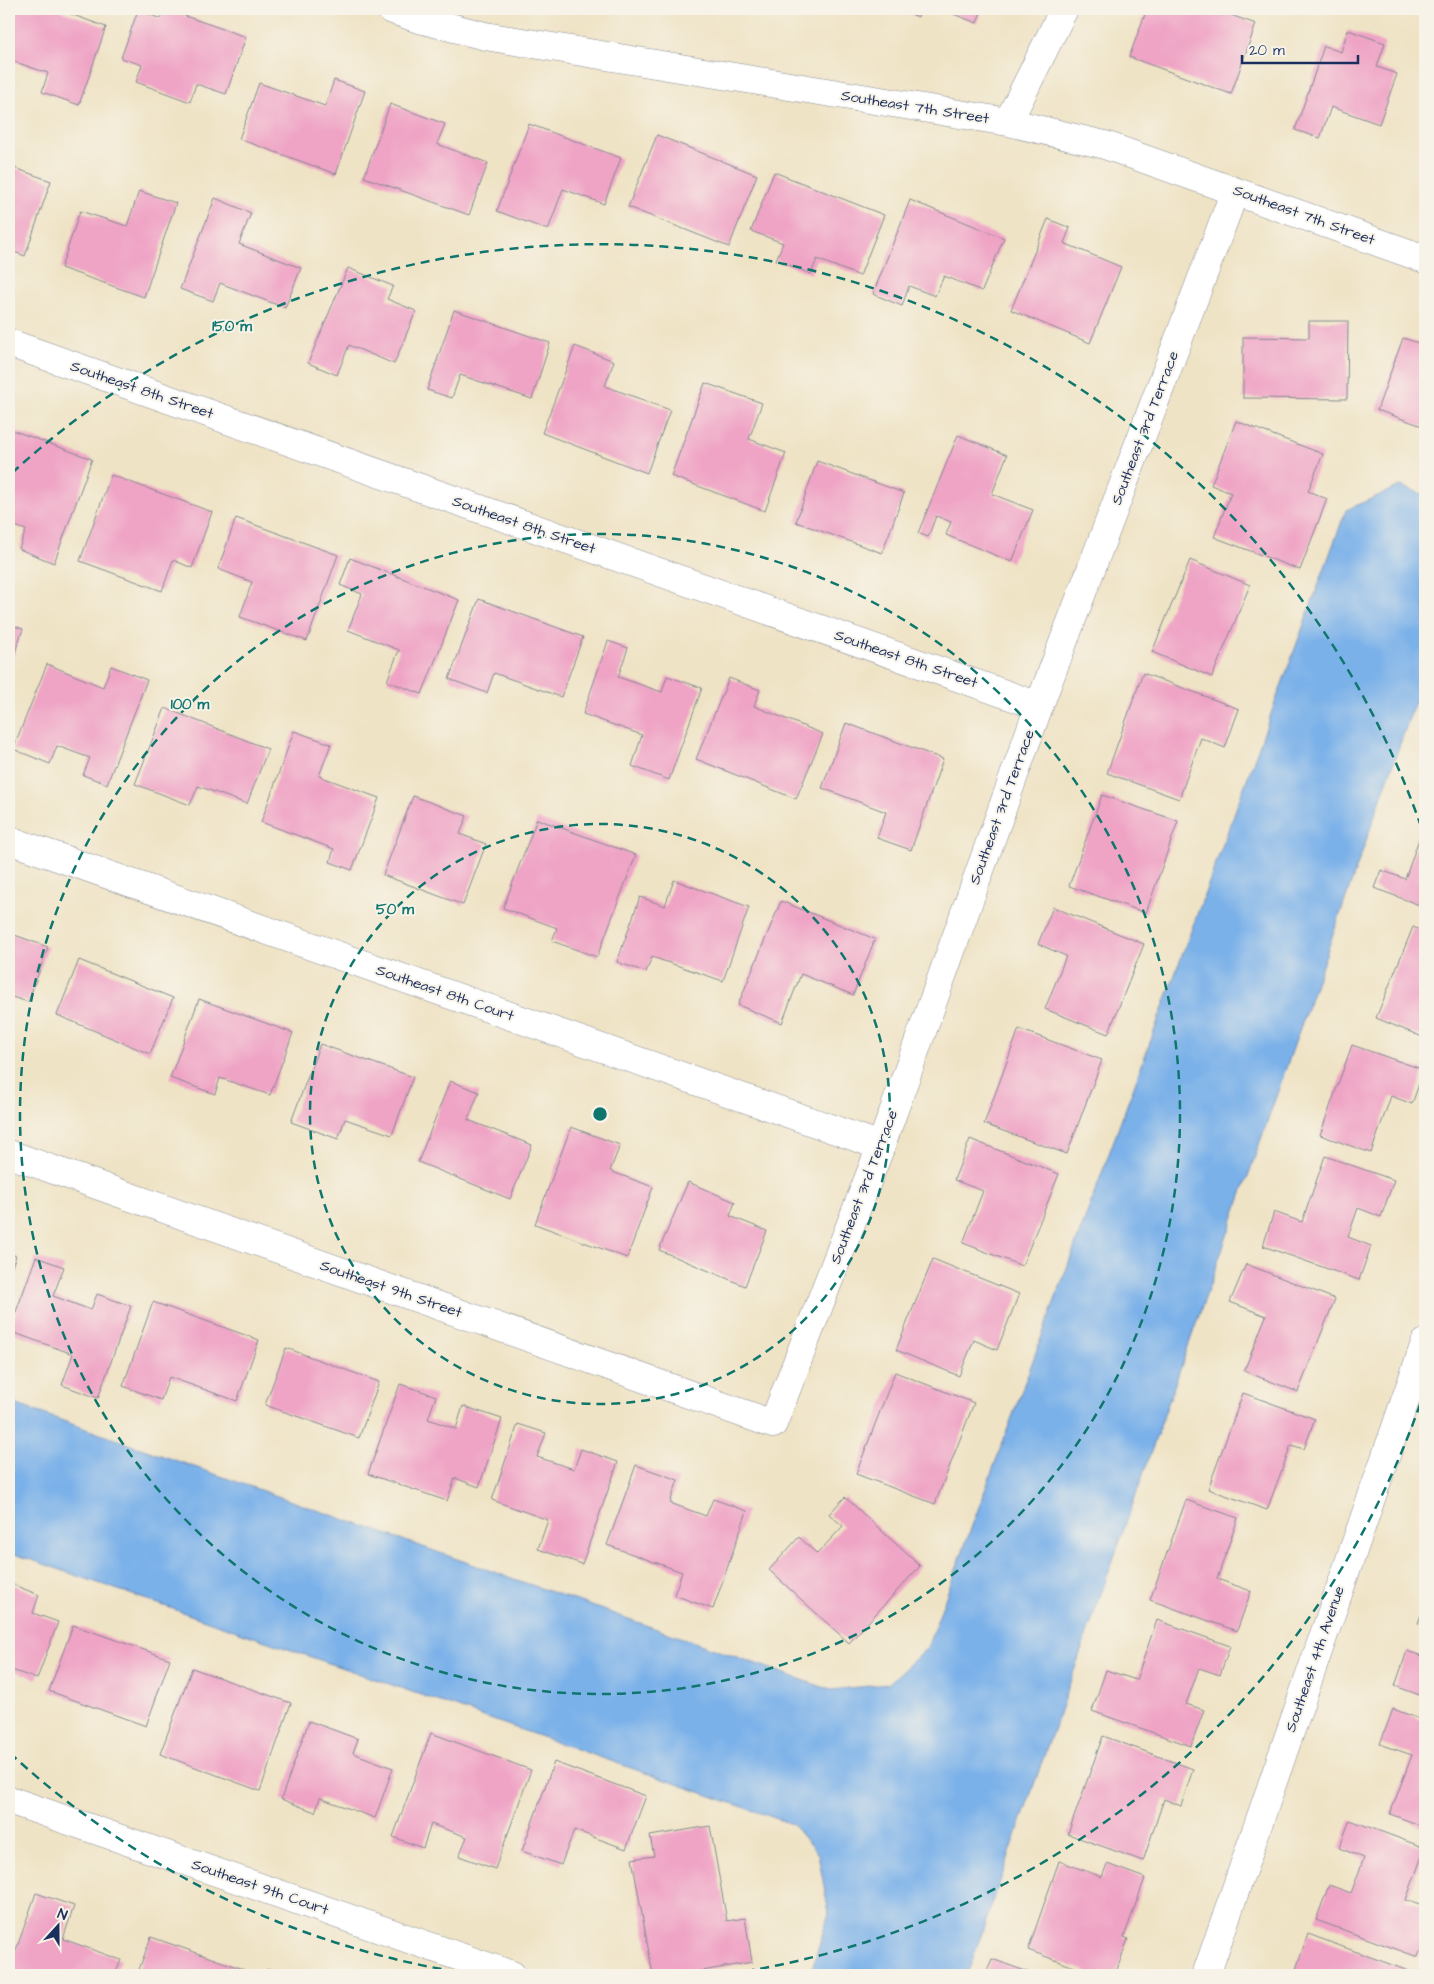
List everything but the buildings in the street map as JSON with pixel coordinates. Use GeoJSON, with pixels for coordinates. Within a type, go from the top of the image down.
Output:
{"type":"FeatureCollection","features":[{"type":"Feature","properties":{"kind":"street","name":"Southeast 7th Street"},"geometry":{"type":"LineString","coordinates":[[390,9],[419,19],[485,36],[1008,122],[1105,145],[1425,259]]}},
{"type":"Feature","properties":{"kind":"street"},"geometry":{"type":"LineString","coordinates":[[1008,122],[1064,9]]}},
{"type":"Feature","properties":{"kind":"street","name":"Southeast 3rd Terrace"},"geometry":{"type":"LineString","coordinates":[[773,1424],[881,1146],[1039,706],[1235,191]]}},
{"type":"Feature","properties":{"kind":"street","name":"Southeast 8th Street"},"geometry":{"type":"LineString","coordinates":[[9,344],[1039,706]]}},
{"type":"Feature","properties":{"kind":"street","name":"Southeast 8th Court"},"geometry":{"type":"LineString","coordinates":[[9,840],[881,1146]]}},
{"type":"Feature","properties":{"kind":"street","name":"Southeast 9th Street"},"geometry":{"type":"LineString","coordinates":[[9,1154],[773,1424]]}},
{"type":"Feature","properties":{"kind":"street","name":"Southeast 4th Avenue"},"geometry":{"type":"LineString","coordinates":[[1206,1975],[1425,1343]]}},
{"type":"Feature","properties":{"kind":"street","name":"Southeast 9th Court"},"geometry":{"type":"LineString","coordinates":[[9,1800],[512,1975]]}},
{"type":"Feature","properties":{"kind":"water"},"geometry":{"type":"Polygon","coordinates":[[[1400,486],[1425,495],[1425,673],[967,1975],[810,1975],[829,1913],[818,1854],[792,1824],[9,1552],[9,1402],[831,1690],[888,1684],[927,1648],[1346,510],[1400,486]]]}}]}
